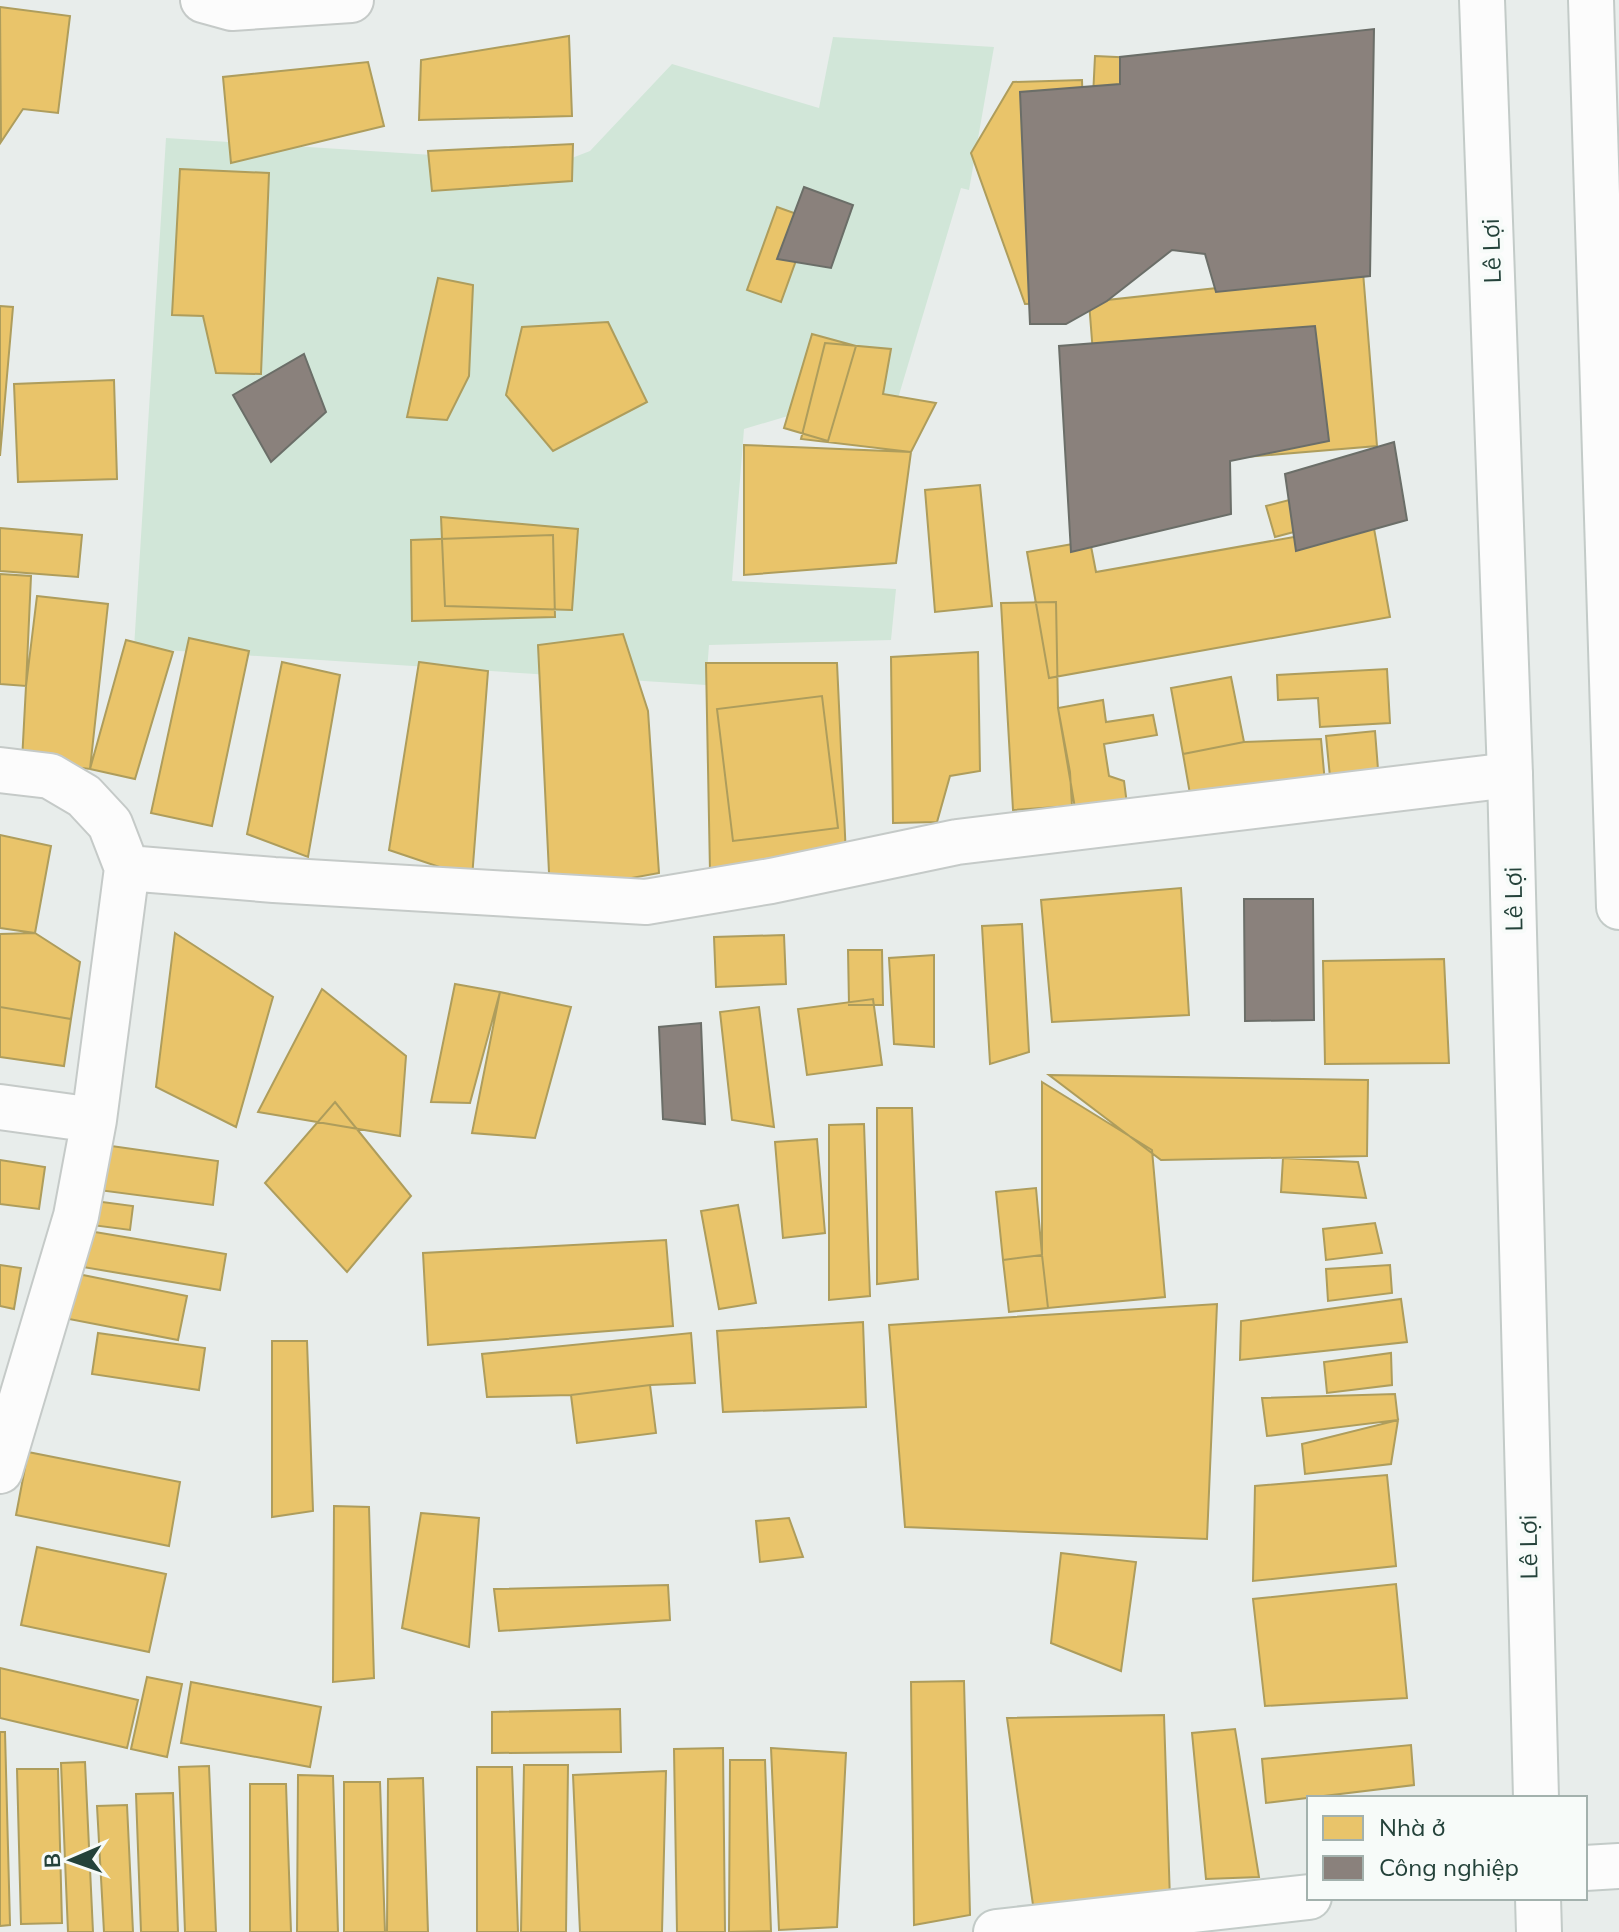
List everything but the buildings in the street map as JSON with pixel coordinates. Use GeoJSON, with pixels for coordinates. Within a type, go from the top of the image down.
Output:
{"type":"FeatureCollection","features":[{"type":"Feature","properties":{"kind":"main road"},"geometry":{"type":"LineString","coordinates":[[203,0],[232,8],[351,0]]}},
{"type":"Feature","properties":{"kind":"main road","name":"Lê Lợi"},"geometry":{"type":"LineString","coordinates":[[1482,0],[1510,775],[1536,1796]]}},
{"type":"Feature","properties":{"kind":"main road"},"geometry":{"type":"LineString","coordinates":[[1591,0],[1619,907]]}},
{"type":"Feature","properties":{"kind":"main road"},"geometry":{"type":"LineString","coordinates":[[0,770],[50,776],[84,796],[110,824],[127,868],[94,1120],[76,1216],[0,1471]]}},
{"type":"Feature","properties":{"kind":"main road"},"geometry":{"type":"LineString","coordinates":[[127,868],[646,902],[771,881],[957,842],[1510,775]]}},
{"type":"Feature","properties":{"kind":"main road"},"geometry":{"type":"LineString","coordinates":[[0,1107],[94,1120]]}},
{"type":"Feature","properties":{"kind":"main road"},"geometry":{"type":"LineString","coordinates":[[1587,1868],[1619,1866]]}},
{"type":"Feature","properties":{"kind":"main road"},"geometry":{"type":"LineString","coordinates":[[996,1932],[1307,1897]]}},
{"type":"Feature","properties":{"kind":"main road"},"geometry":{"type":"LineString","coordinates":[[1538,1900],[1539,1932]]}},
{"type":"Feature","properties":{"kind":"green space"},"geometry":{"type":"Polygon","coordinates":[[[833,37],[994,47],[969,190],[961,188],[893,415],[788,416],[744,429],[732,581],[896,589],[891,640],[709,645],[706,685],[134,648],[166,138],[559,163],[590,151],[672,64],[819,108],[833,37]]]}}]}
